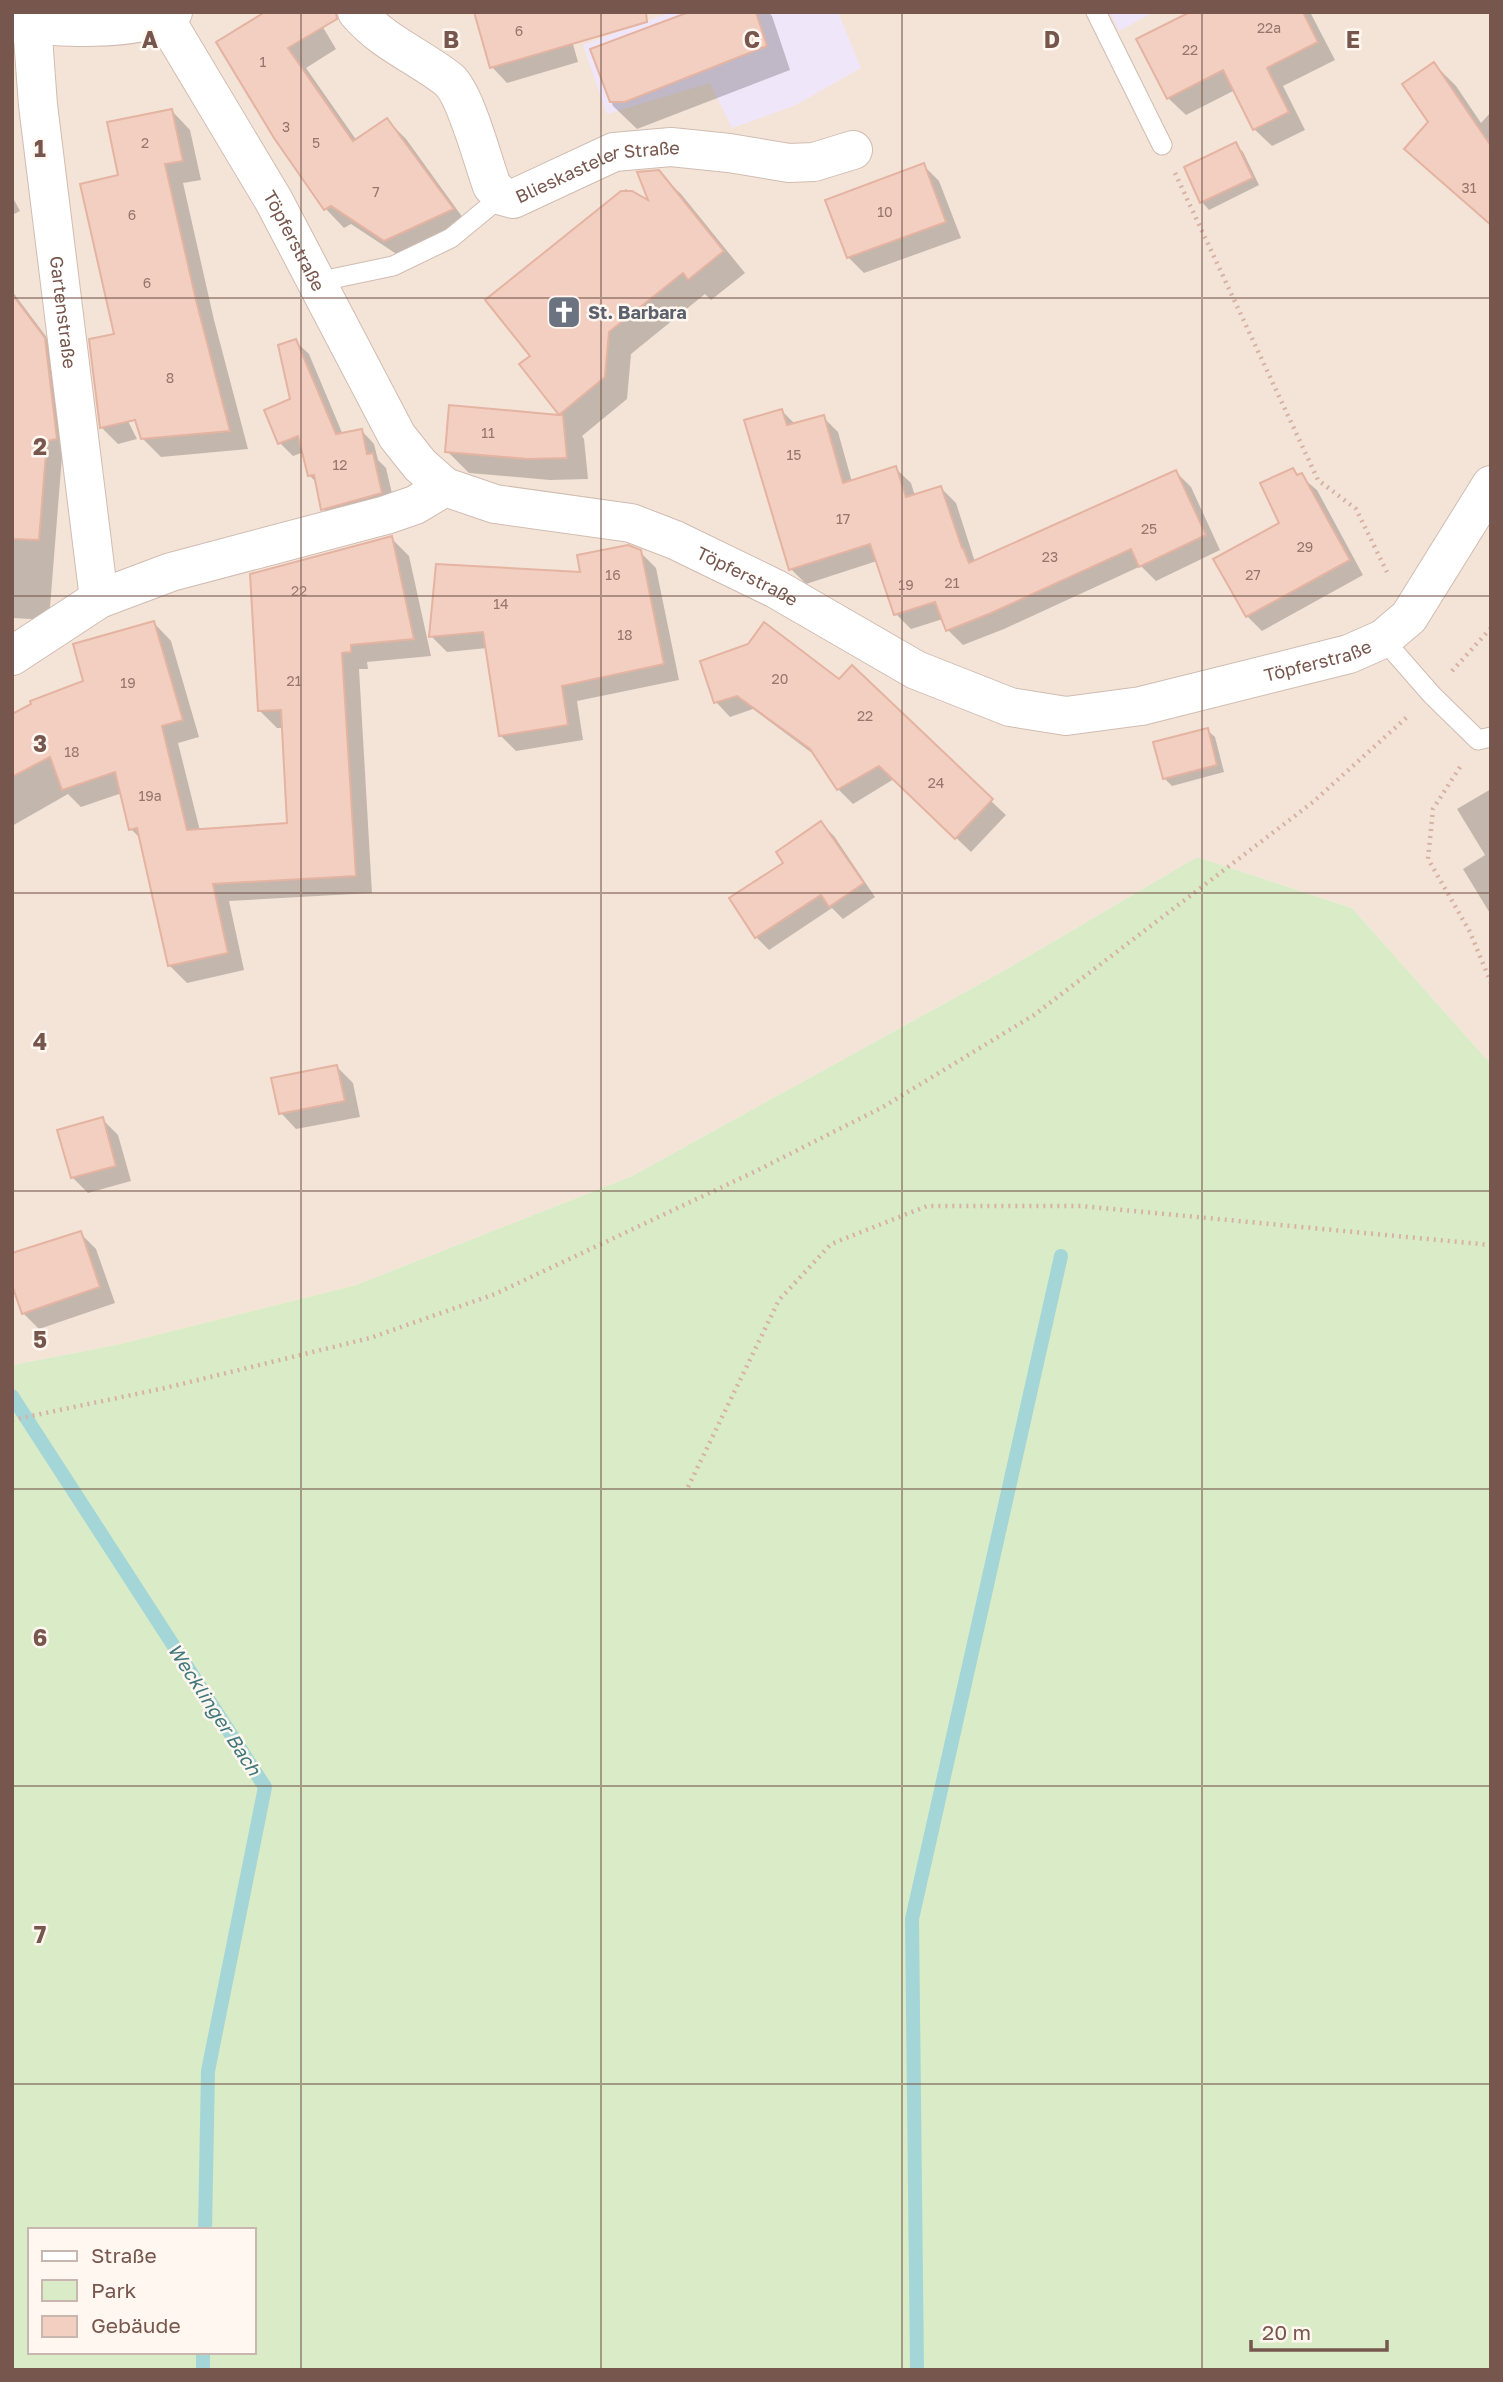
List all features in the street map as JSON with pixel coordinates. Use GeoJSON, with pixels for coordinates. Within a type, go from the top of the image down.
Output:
{"type":"FeatureCollection","features":[{"type":"Feature","properties":{"kind":"street","name":"Blieskasteler Straße"},"geometry":{"type":"LineString","coordinates":[[357,12],[389,42],[450,82],[460,96],[492,186],[502,196],[513,199],[614,152],[671,147],[789,163],[814,162],[853,150]]}},
{"type":"Feature","properties":{"kind":"street"},"geometry":{"type":"LineString","coordinates":[[41,21],[118,25],[169,15]]}},
{"type":"Feature","properties":{"kind":"street","name":"Töpferstraße"},"geometry":{"type":"LineString","coordinates":[[169,15],[274,201],[397,436],[420,465],[445,487],[495,504],[631,523],[675,540],[776,589],[916,670],[1010,707],[1066,716],[1141,706],[1349,654],[1396,628]]}},
{"type":"Feature","properties":{"kind":"street","name":"Gartenstraße"},"geometry":{"type":"LineString","coordinates":[[41,21],[38,104],[99,599]]}},
{"type":"Feature","properties":{"kind":"street"},"geometry":{"type":"LineString","coordinates":[[1396,628],[1491,485]]}},
{"type":"Feature","properties":{"kind":"street"},"geometry":{"type":"LineString","coordinates":[[12,656],[99,599],[171,572],[386,515],[415,505],[445,487]]}},
{"type":"Feature","properties":{"kind":"lane"},"geometry":{"type":"LineString","coordinates":[[1096,12],[1162,145]]}},
{"type":"Feature","properties":{"kind":"lane"},"geometry":{"type":"LineString","coordinates":[[317,282],[393,266],[451,238],[502,196]]}},
{"type":"Feature","properties":{"kind":"lane"},"geometry":{"type":"LineString","coordinates":[[1396,628],[1432,695],[1484,738]]}},
{"type":"Feature","properties":{"kind":"path"},"geometry":{"type":"LineString","coordinates":[[1162,145],[1318,480],[1356,509],[1396,628]]}},
{"type":"Feature","properties":{"kind":"path"},"geometry":{"type":"LineString","coordinates":[[12,1420],[165,1388],[370,1338],[495,1294],[754,1172],[883,1107],[1034,1015],[1313,802],[1432,695],[1491,628]]}},
{"type":"Feature","properties":{"kind":"path"},"geometry":{"type":"LineString","coordinates":[[1484,738],[1433,809],[1428,859],[1470,932],[1491,983]]}},
{"type":"Feature","properties":{"kind":"path"},"geometry":{"type":"LineString","coordinates":[[688,1487],[779,1300],[831,1244],[927,1206],[1081,1206],[1491,1245]]}},
{"type":"Feature","properties":{"kind":"shaded area"},"geometry":{"type":"Polygon","coordinates":[[[12,12],[1491,12],[1491,1064],[1352,908],[1197,857],[1005,970],[632,1176],[356,1285],[116,1345],[12,1365],[12,12]]]}},
{"type":"Feature","properties":{"kind":"shaded area"},"geometry":{"type":"Polygon","coordinates":[[[672,12],[838,12],[861,68],[794,106],[732,128],[710,83],[607,114],[583,45],[672,12]]]}},
{"type":"Feature","properties":{"kind":"shaded area"},"geometry":{"type":"Polygon","coordinates":[[[1110,12],[1154,12],[1119,31],[1110,12]]]}},
{"type":"Feature","properties":{"kind":"green space"},"geometry":{"type":"Polygon","coordinates":[[[1197,857],[1352,908],[1491,1064],[1491,2370],[12,2370],[12,1365],[116,1345],[356,1285],[632,1176],[1005,970],[1197,857]]]}},
{"type":"Feature","properties":{"kind":"building"},"geometry":{"type":"Polygon","coordinates":[[[265,12],[336,12],[337,19],[288,48],[353,141],[387,118],[454,209],[384,241],[331,206],[324,210],[274,138],[216,42],[265,12]]]}},
{"type":"Feature","properties":{"kind":"building"},"geometry":{"type":"Polygon","coordinates":[[[474,12],[646,12],[647,22],[490,68],[474,12]]]}},
{"type":"Feature","properties":{"kind":"building"},"geometry":{"type":"Polygon","coordinates":[[[689,12],[756,12],[767,46],[625,102],[610,102],[590,49],[689,12]]]}},
{"type":"Feature","properties":{"kind":"building"},"geometry":{"type":"Polygon","coordinates":[[[1190,12],[1303,12],[1318,42],[1267,68],[1289,112],[1253,130],[1223,70],[1167,99],[1136,39],[1190,12]]]}},
{"type":"Feature","properties":{"kind":"building"},"geometry":{"type":"Polygon","coordinates":[[[1434,62],[1491,146],[1491,225],[1404,149],[1428,122],[1402,84],[1434,62]]]}},
{"type":"Feature","properties":{"kind":"building"},"geometry":{"type":"Polygon","coordinates":[[[172,109],[183,161],[165,164],[230,431],[141,439],[135,420],[100,428],[89,339],[114,334],[80,184],[118,175],[107,122],[172,109]]]}},
{"type":"Feature","properties":{"kind":"building"},"geometry":{"type":"Polygon","coordinates":[[[1236,142],[1253,178],[1200,203],[1184,167],[1236,142]]]}},
{"type":"Feature","properties":{"kind":"building"},"geometry":{"type":"Polygon","coordinates":[[[924,163],[946,222],[847,258],[825,200],[924,163]]]}},
{"type":"Feature","properties":{"kind":"building","name":"St. Barbara"},"geometry":{"type":"Polygon","coordinates":[[[659,170],[724,251],[688,280],[683,273],[609,332],[605,377],[559,415],[519,364],[530,356],[485,300],[621,191],[632,191],[648,200],[637,172],[659,170]]]}},
{"type":"Feature","properties":{"kind":"building"},"geometry":{"type":"Polygon","coordinates":[[[12,294],[45,338],[57,439],[47,441],[39,540],[12,539],[12,294]]]}},
{"type":"Feature","properties":{"kind":"building"},"geometry":{"type":"Polygon","coordinates":[[[296,339],[336,434],[362,429],[367,454],[373,453],[382,493],[321,510],[314,475],[308,476],[298,436],[278,444],[264,410],[290,399],[278,345],[296,339]]]}},
{"type":"Feature","properties":{"kind":"building"},"geometry":{"type":"Polygon","coordinates":[[[449,405],[563,415],[567,458],[527,459],[445,452],[449,405]]]}},
{"type":"Feature","properties":{"kind":"building"},"geometry":{"type":"Polygon","coordinates":[[[782,409],[787,425],[824,415],[843,483],[896,466],[906,497],[941,486],[969,563],[1176,470],[1206,535],[1139,567],[1131,549],[946,631],[935,602],[894,615],[870,544],[789,570],[744,420],[782,409]]]}},
{"type":"Feature","properties":{"kind":"building"},"geometry":{"type":"Polygon","coordinates":[[[1293,468],[1297,475],[1302,473],[1350,560],[1246,617],[1213,559],[1279,523],[1260,483],[1293,468]]]}},
{"type":"Feature","properties":{"kind":"building"},"geometry":{"type":"Polygon","coordinates":[[[392,536],[414,639],[351,645],[351,652],[342,653],[356,876],[213,884],[228,953],[168,966],[137,828],[129,830],[115,772],[62,790],[50,757],[12,777],[12,714],[31,704],[30,701],[83,681],[73,644],[154,621],[183,720],[162,726],[187,830],[287,823],[281,710],[258,711],[250,574],[392,536]]]}},
{"type":"Feature","properties":{"kind":"building"},"geometry":{"type":"Polygon","coordinates":[[[628,545],[641,550],[664,664],[562,686],[568,725],[499,736],[483,632],[429,637],[436,564],[580,572],[577,555],[628,545]]]}},
{"type":"Feature","properties":{"kind":"building"},"geometry":{"type":"Polygon","coordinates":[[[764,622],[839,679],[852,665],[993,799],[955,839],[879,766],[837,790],[810,749],[737,696],[714,703],[700,661],[748,644],[764,622]]]}},
{"type":"Feature","properties":{"kind":"building"},"geometry":{"type":"Polygon","coordinates":[[[1208,728],[1217,765],[1163,779],[1153,742],[1208,728]]]}},
{"type":"Feature","properties":{"kind":"building"},"geometry":{"type":"Polygon","coordinates":[[[821,821],[864,883],[829,907],[821,895],[755,938],[729,898],[783,863],[776,852],[821,821]]]}},
{"type":"Feature","properties":{"kind":"building"},"geometry":{"type":"Polygon","coordinates":[[[337,1065],[345,1101],[279,1114],[271,1078],[337,1065]]]}},
{"type":"Feature","properties":{"kind":"building"},"geometry":{"type":"Polygon","coordinates":[[[103,1117],[116,1166],[71,1178],[57,1130],[103,1117]]]}},
{"type":"Feature","properties":{"kind":"building"},"geometry":{"type":"Polygon","coordinates":[[[81,1231],[100,1287],[22,1314],[12,1285],[12,1253],[81,1231]]]}},
{"type":"Feature","properties":{"kind":"waterway"},"geometry":{"type":"LineString","coordinates":[[917,2370],[912,1919],[1061,1256]]}},
{"type":"Feature","properties":{"kind":"waterway","name":"Wecklinger Bach"},"geometry":{"type":"LineString","coordinates":[[12,1396],[265,1787],[208,2071],[205,2228]]}},
{"type":"Feature","properties":{"kind":"waterway","name":"Wecklinger Bach"},"geometry":{"type":"LineString","coordinates":[[203,2354],[203,2370]]}},
{"type":"Feature","properties":{"kind":"place","name":"St. Barbara"},"geometry":{"type":"Point","coordinates":[564,312]}}]}
